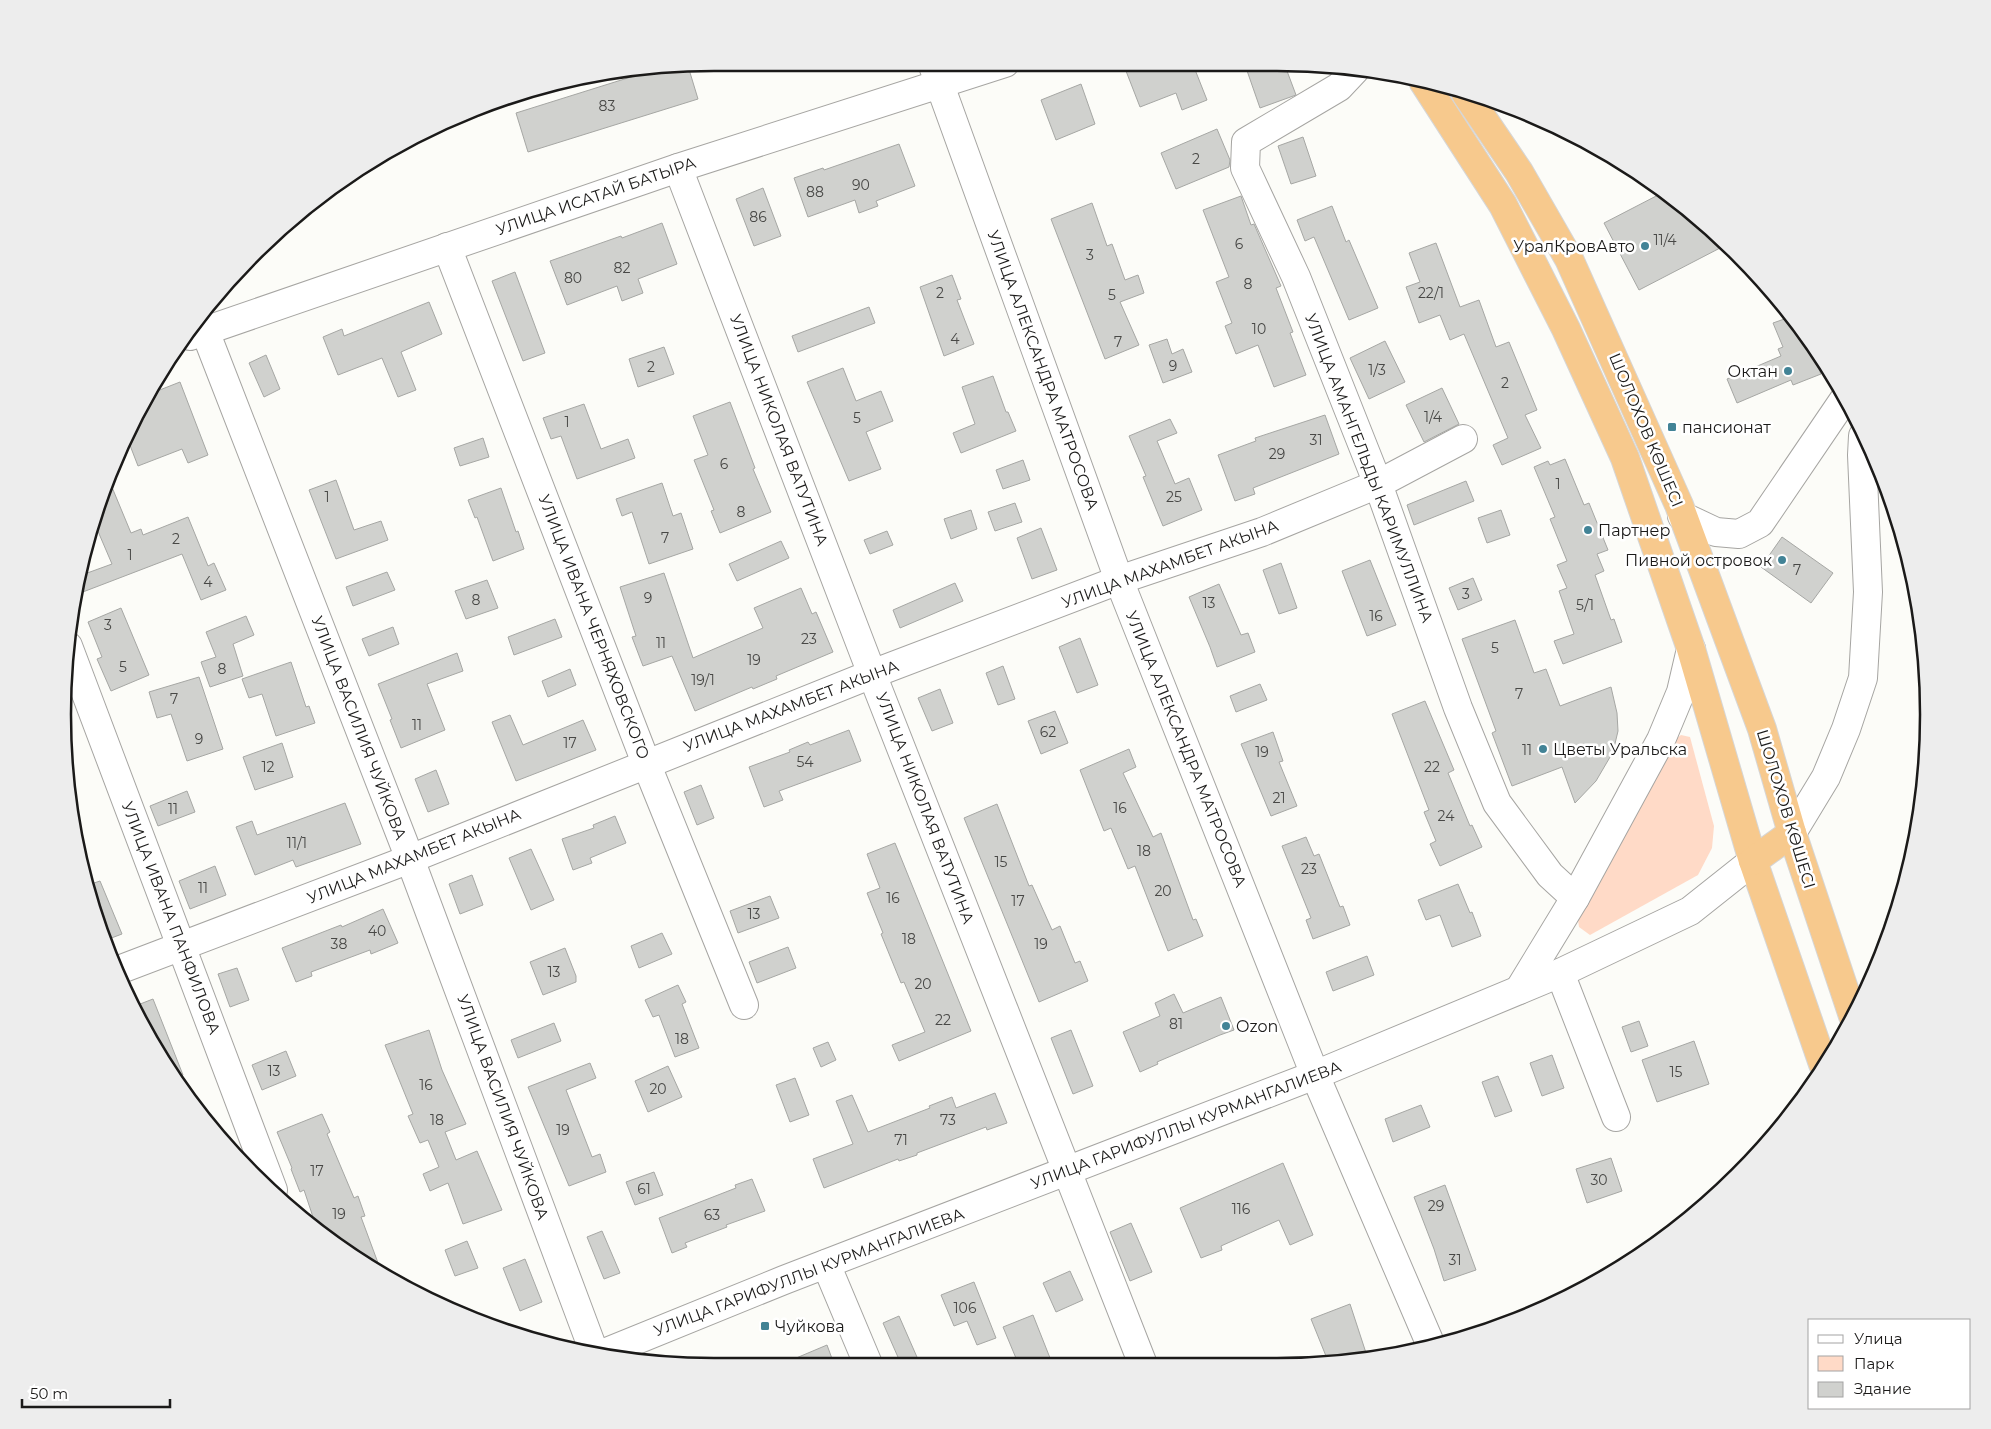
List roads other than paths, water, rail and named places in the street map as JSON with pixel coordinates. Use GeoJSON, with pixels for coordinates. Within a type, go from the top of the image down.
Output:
{"type":"FeatureCollection","features":[{"type":"Feature","properties":{"kind":"highway","name":"ШОЛОХОВ КӨШЕСІ"},"geometry":{"type":"LineString","coordinates":[[1429,90],[1503,205],[1566,328],[1625,458],[1691,649],[1754,862]]}},
{"type":"Feature","properties":{"kind":"highway","name":"ШОЛОХОВ КӨШЕСІ"},"geometry":{"type":"LineString","coordinates":[[1471,101],[1519,172],[1569,260],[1614,355],[1682,516],[1762,730],[1792,833],[1850,1006]]}},
{"type":"Feature","properties":{"kind":"highway"},"geometry":{"type":"LineString","coordinates":[[1792,833],[1754,862],[1821,1057]]}},
{"type":"Feature","properties":{"kind":"street","name":"УЛИЦА ИСАТАЙ БАТЫРА"},"geometry":{"type":"LineString","coordinates":[[198,333],[678,168],[936,72]]}},
{"type":"Feature","properties":{"kind":"street","name":"УЛИЦА АЛЕКСАНДРА МАТРОСОВА"},"geometry":{"type":"LineString","coordinates":[[936,72],[1119,580],[1315,1076],[1428,1339]]}},
{"type":"Feature","properties":{"kind":"street","name":"УЛИЦА АМАНГЕЛЬДЫ КАРИМУЛЛИНА"},"geometry":{"type":"LineString","coordinates":[[1349,76],[1339,87],[1246,142],[1245,168],[1296,277],[1378,484],[1458,708],[1497,803],[1550,875],[1575,898]]}},
{"type":"Feature","properties":{"kind":"street","name":"УЛИЦА НИКОЛАЯ ВАТУТИНА"},"geometry":{"type":"LineString","coordinates":[[678,168],[872,674],[1140,1358]]}},
{"type":"Feature","properties":{"kind":"street","name":"УЛИЦА ИВАНА ЧЕРНЯХОВСКОГО"},"geometry":{"type":"LineString","coordinates":[[448,247],[646,763],[744,1005]]}},
{"type":"Feature","properties":{"kind":"street","name":"УЛИЦА ВАСИЛИЯ ЧУЙКОВА"},"geometry":{"type":"LineString","coordinates":[[198,333],[410,859],[592,1345]]}},
{"type":"Feature","properties":{"kind":"street"},"geometry":{"type":"LineString","coordinates":[[1682,516],[1716,532],[1739,534],[1760,523],[1841,406]]}},
{"type":"Feature","properties":{"kind":"street","name":"УЛИЦА МАХАМБЕТ АКЫНА"},"geometry":{"type":"LineString","coordinates":[[124,969],[410,859],[872,674],[1119,580],[1262,532],[1378,484],[1463,438]]}},
{"type":"Feature","properties":{"kind":"street"},"geometry":{"type":"LineString","coordinates":[[1792,833],[1826,777],[1846,729],[1863,678],[1868,592],[1862,450]]}},
{"type":"Feature","properties":{"kind":"street"},"geometry":{"type":"LineString","coordinates":[[1518,990],[1575,898],[1661,740],[1680,692],[1691,649]]}},
{"type":"Feature","properties":{"kind":"street","name":"УЛИЦА ИВАНА ПАНФИЛОВА"},"geometry":{"type":"LineString","coordinates":[[74,662],[268,1177]]}},
{"type":"Feature","properties":{"kind":"street","name":"УЛИЦА ГАРИФУЛЛЫ КУРМАНГАЛИЕВА"},"geometry":{"type":"LineString","coordinates":[[614,1349],[826,1264],[1315,1076],[1560,973],[1690,911],[1754,862]]}},
{"type":"Feature","properties":{"kind":"street"},"geometry":{"type":"LineString","coordinates":[[1560,973],[1616,1117]]}},
{"type":"Feature","properties":{"kind":"street"},"geometry":{"type":"LineString","coordinates":[[826,1264],[865,1358]]}},
{"type":"Feature","properties":{"kind":"place","name":"УралКровАвто"},"geometry":{"type":"Point","coordinates":[1645,246]}},
{"type":"Feature","properties":{"kind":"place","name":"Октан"},"geometry":{"type":"Point","coordinates":[1788,371]}},
{"type":"Feature","properties":{"kind":"place","name":"пансионат"},"geometry":{"type":"Point","coordinates":[1672,427]}},
{"type":"Feature","properties":{"kind":"place","name":"Партнер"},"geometry":{"type":"Point","coordinates":[1588,530]}},
{"type":"Feature","properties":{"kind":"place","name":"Пивной островок"},"geometry":{"type":"Point","coordinates":[1782,560]}},
{"type":"Feature","properties":{"kind":"place","name":"Цветы Уральска"},"geometry":{"type":"Point","coordinates":[1543,749]}},
{"type":"Feature","properties":{"kind":"place","name":"Ozon"},"geometry":{"type":"Point","coordinates":[1226,1026]}},
{"type":"Feature","properties":{"kind":"place","name":"Чуйкова"},"geometry":{"type":"Point","coordinates":[765,1326]}}]}
